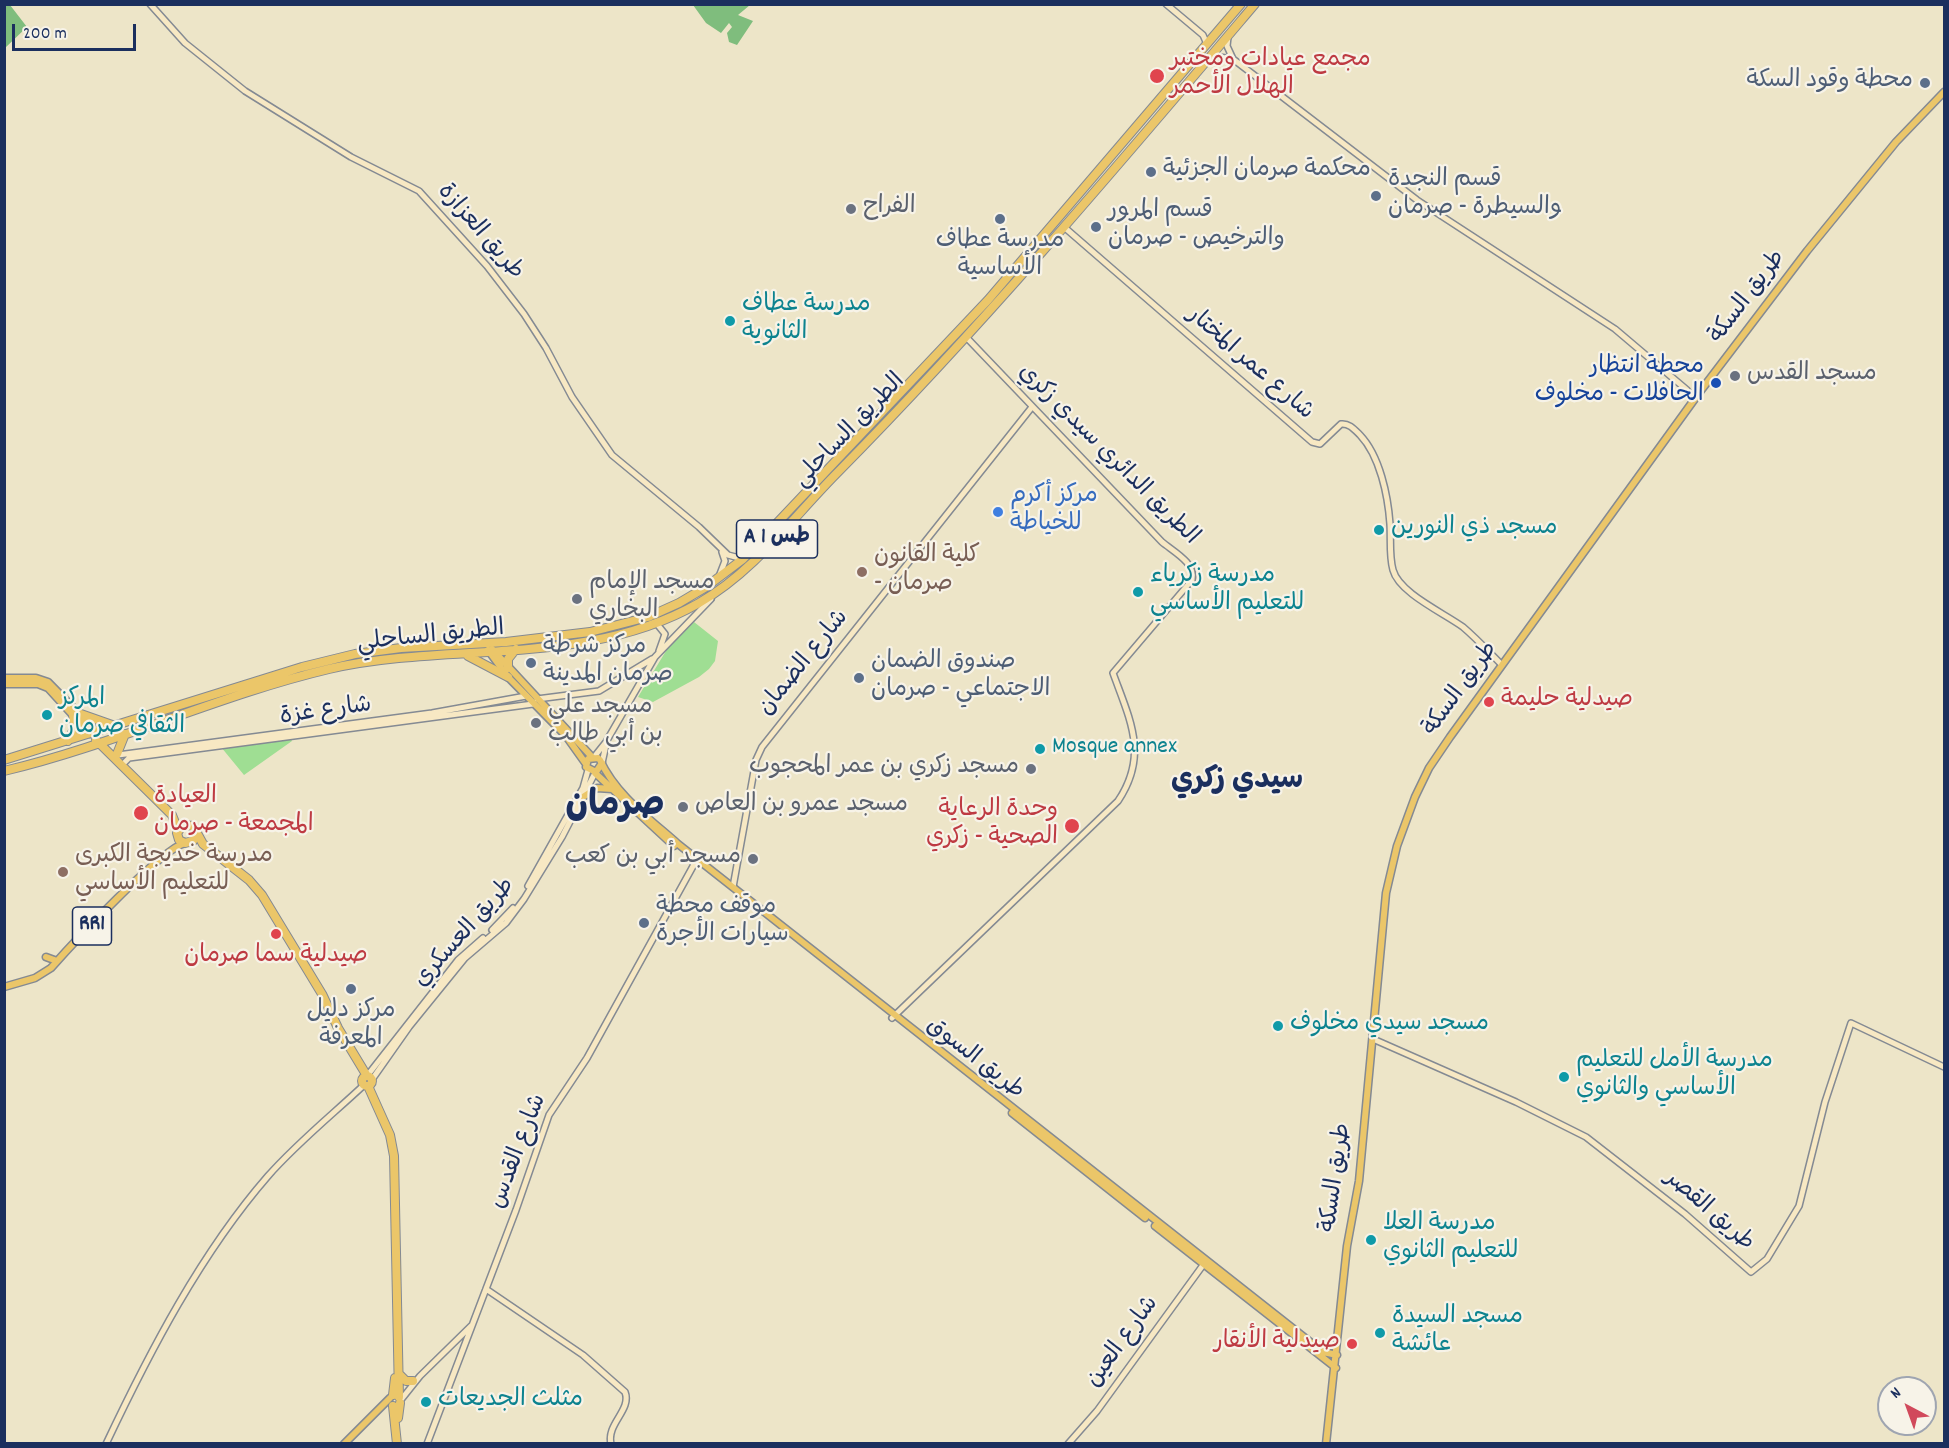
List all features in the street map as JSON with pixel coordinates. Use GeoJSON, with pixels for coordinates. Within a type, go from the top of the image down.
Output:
{"type":"FeatureCollection","features":[{"type":"Feature","properties":{"kind":"highway","name":"الطريق الساحلي"},"geometry":{"type":"LineString","coordinates":[[4,771],[304,676],[351,664],[402,657],[464,654],[580,634],[630,623],[679,603],[719,578],[743,559],[886,408],[999,287],[1241,4]]}},
{"type":"Feature","properties":{"kind":"highway","name":"الطريق الساحلي"},"geometry":{"type":"LineString","coordinates":[[4,760],[302,667],[355,654],[401,648],[516,649],[588,642],[657,624],[699,603],[723,587],[771,545],[967,338],[1256,4]]}},
{"type":"Feature","properties":{"kind":"highway"},"geometry":{"type":"LineString","coordinates":[[886,408],[894,415]]}},
{"type":"Feature","properties":{"kind":"highway"},"geometry":{"type":"LineString","coordinates":[[401,648],[402,657]]}},
{"type":"Feature","properties":{"kind":"highway"},"geometry":{"type":"LineString","coordinates":[[464,654],[508,672],[508,659],[516,649]]}},
{"type":"Feature","properties":{"kind":"highway"},"geometry":{"type":"LineString","coordinates":[[66,742],[74,733],[76,714],[117,726]]}},
{"type":"Feature","properties":{"kind":"highway"},"geometry":{"type":"LineString","coordinates":[[94,733],[172,815],[179,840],[198,845],[238,876],[260,897],[322,1001],[366,1082]]}},
{"type":"Feature","properties":{"kind":"highway"},"geometry":{"type":"LineString","coordinates":[[116,755],[125,734]]}},
{"type":"Feature","properties":{"kind":"highway"},"geometry":{"type":"LineString","coordinates":[[79,749],[97,750],[116,755],[125,762],[194,828],[203,844],[249,880],[262,895],[322,994],[366,1082],[390,1135],[394,1156],[397,1442]]}},
{"type":"Feature","properties":{"kind":"highway"},"geometry":{"type":"LineString","coordinates":[[178,832],[188,824]]}},
{"type":"Feature","properties":{"kind":"highway"},"geometry":{"type":"LineString","coordinates":[[188,843],[196,835]]}},
{"type":"Feature","properties":{"kind":"highway"},"geometry":{"type":"LineString","coordinates":[[396,1399],[399,1374],[397,1350]]}},
{"type":"Feature","properties":{"kind":"highway"},"geometry":{"type":"LineString","coordinates":[[399,1374],[406,1381],[416,1378]]}},
{"type":"Feature","properties":{"kind":"main road","name":"طريق السكة"},"geometry":{"type":"LineString","coordinates":[[1326,1443],[1336,1368],[1347,1246],[1359,1181],[1384,907],[1397,846],[1415,797],[1429,768],[1699,393],[1896,142],[1944,92]]}},
{"type":"Feature","properties":{"kind":"main road","name":"طريق السوق"},"geometry":{"type":"LineString","coordinates":[[490,649],[528,694],[602,763],[608,775],[638,809],[696,860],[1336,1368]]}},
{"type":"Feature","properties":{"kind":"main road"},"geometry":{"type":"LineString","coordinates":[[4,678],[42,679],[51,684],[76,714]]}},
{"type":"Feature","properties":{"kind":"main road"},"geometry":{"type":"LineString","coordinates":[[4,684],[42,685],[55,694],[94,733]]}},
{"type":"Feature","properties":{"kind":"main road","name":"طريق السوق"},"geometry":{"type":"LineString","coordinates":[[536,701],[590,769],[647,824],[733,887],[893,1016]]}},
{"type":"Feature","properties":{"kind":"main road"},"geometry":{"type":"LineString","coordinates":[[593,757],[590,769],[600,769],[602,763]]}},
{"type":"Feature","properties":{"kind":"main road"},"geometry":{"type":"LineString","coordinates":[[583,797],[602,786],[613,790]]}},
{"type":"Feature","properties":{"kind":"main road"},"geometry":{"type":"LineString","coordinates":[[170,849],[178,832]]}},
{"type":"Feature","properties":{"kind":"main road"},"geometry":{"type":"LineString","coordinates":[[170,849],[188,843]]}},
{"type":"Feature","properties":{"kind":"main road","name":"RR1"},"geometry":{"type":"LineString","coordinates":[[4,987],[40,976],[170,849]]}},
{"type":"Feature","properties":{"kind":"main road"},"geometry":{"type":"LineString","coordinates":[[40,976],[45,961],[57,961]]}},
{"type":"Feature","properties":{"kind":"main road","name":"طريق السوق"},"geometry":{"type":"LineString","coordinates":[[1205,1263],[1323,1352],[1337,1355]]}},
{"type":"Feature","properties":{"kind":"main road"},"geometry":{"type":"LineString","coordinates":[[344,1443],[396,1399]]}},
{"type":"Feature","properties":{"kind":"street","name":"طريق العزازة"},"geometry":{"type":"LineString","coordinates":[[150,4],[185,43],[245,91],[351,157],[419,191],[487,266],[530,322],[572,397],[605,447],[632,473],[699,527],[730,557],[743,559]]}},
{"type":"Feature","properties":{"kind":"street"},"geometry":{"type":"LineString","coordinates":[[1166,4],[1197,30],[1205,38],[1207,44]]}},
{"type":"Feature","properties":{"kind":"street"},"geometry":{"type":"LineString","coordinates":[[1197,30],[1209,35],[1217,33]]}},
{"type":"Feature","properties":{"kind":"street"},"geometry":{"type":"LineString","coordinates":[[1229,36],[1227,46],[1233,59],[1418,200],[1615,329],[1687,390],[1694,400]]}},
{"type":"Feature","properties":{"kind":"street"},"geometry":{"type":"LineString","coordinates":[[1210,59],[1219,57],[1233,59]]}},
{"type":"Feature","properties":{"kind":"street","name":"شارع عمر المختار"},"geometry":{"type":"LineString","coordinates":[[1064,227],[1312,442],[1320,444],[1341,424],[1346,424],[1355,430],[1373,454],[1383,487],[1390,522],[1391,562],[1395,576],[1421,600],[1471,634],[1502,665]]}},
{"type":"Feature","properties":{"kind":"street","name":"الطريق الدائري سيدي زكري"},"geometry":{"type":"LineString","coordinates":[[893,1016],[1118,801],[1130,780],[1136,749],[1130,718],[1113,673],[1192,580],[1193,572],[1189,564],[1162,542],[967,338]]}},
{"type":"Feature","properties":{"kind":"street"},"geometry":{"type":"LineString","coordinates":[[1687,390],[1699,393]]}},
{"type":"Feature","properties":{"kind":"street","name":"شارع الضمان"},"geometry":{"type":"LineString","coordinates":[[733,887],[756,760],[762,747],[1032,407]]}},
{"type":"Feature","properties":{"kind":"street"},"geometry":{"type":"LineString","coordinates":[[719,578],[725,561],[720,548]]}},
{"type":"Feature","properties":{"kind":"street"},"geometry":{"type":"LineString","coordinates":[[656,656],[723,587]]}},
{"type":"Feature","properties":{"kind":"street"},"geometry":{"type":"LineString","coordinates":[[593,757],[606,742],[656,656],[665,634],[657,624]]}},
{"type":"Feature","properties":{"kind":"street","name":"شارع غزة"},"geometry":{"type":"LineString","coordinates":[[125,762],[129,758],[599,691],[656,656]]}},
{"type":"Feature","properties":{"kind":"street","name":"شارع غزة"},"geometry":{"type":"LineString","coordinates":[[116,755],[432,713],[528,694]]}},
{"type":"Feature","properties":{"kind":"street"},"geometry":{"type":"LineString","coordinates":[[602,763],[606,742]]}},
{"type":"Feature","properties":{"kind":"street","name":"طريق العسكري"},"geometry":{"type":"LineString","coordinates":[[366,1082],[465,958],[506,923],[524,899],[583,797],[590,769]]}},
{"type":"Feature","properties":{"kind":"street","name":"طريق العسكري"},"geometry":{"type":"LineString","coordinates":[[366,1082],[458,960],[496,927],[524,893],[582,788],[590,769]]}},
{"type":"Feature","properties":{"kind":"street","name":"شارع القدس"},"geometry":{"type":"LineString","coordinates":[[427,1443],[549,1114],[587,1058],[696,860]]}},
{"type":"Feature","properties":{"kind":"street"},"geometry":{"type":"LineString","coordinates":[[722,879],[734,875]]}},
{"type":"Feature","properties":{"kind":"street","name":"طريق القصر"},"geometry":{"type":"LineString","coordinates":[[1373,1039],[1516,1102],[1586,1137],[1685,1214],[1751,1272],[1767,1259],[1799,1206],[1825,1102],[1851,1023],[1944,1067]]}},
{"type":"Feature","properties":{"kind":"street"},"geometry":{"type":"LineString","coordinates":[[106,1443],[150,1356],[213,1245],[268,1176],[366,1082]]}},
{"type":"Feature","properties":{"kind":"street","name":"شارع العين"},"geometry":{"type":"LineString","coordinates":[[1068,1443],[1097,1411],[1205,1263]]}},
{"type":"Feature","properties":{"kind":"street"},"geometry":{"type":"LineString","coordinates":[[486,1289],[583,1355],[625,1392],[626,1403],[609,1434],[610,1443]]}},
{"type":"Feature","properties":{"kind":"street"},"geometry":{"type":"LineString","coordinates":[[396,1399],[472,1325]]}},
{"type":"Feature","properties":{"kind":"street"},"geometry":{"type":"LineString","coordinates":[[396,1399],[416,1378]]}},
{"type":"Feature","properties":{"kind":"green space"},"geometry":{"type":"Polygon","coordinates":[[[4,5],[10,5],[27,27],[5,48],[4,5]]]}},
{"type":"Feature","properties":{"kind":"green space"},"geometry":{"type":"Polygon","coordinates":[[[693,5],[750,5],[738,15],[753,21],[737,45],[729,42],[727,33],[732,27],[729,23],[721,33],[706,23],[693,5]]]}},
{"type":"Feature","properties":{"kind":"green space"},"geometry":{"type":"Polygon","coordinates":[[[694,622],[718,641],[715,661],[699,677],[653,702],[638,697],[669,646],[694,622]]]}},
{"type":"Feature","properties":{"kind":"green space"},"geometry":{"type":"Polygon","coordinates":[[[290,737],[292,741],[244,775],[221,747],[290,737]]]}},
{"type":"Feature","properties":{"kind":"place","name":"مجمع عيادات ومختبر الهلال الأحمر"},"geometry":{"type":"Point","coordinates":[1157,76]}},
{"type":"Feature","properties":{"kind":"place","name":"محطة وقود السكة"},"geometry":{"type":"Point","coordinates":[1925,83]}},
{"type":"Feature","properties":{"kind":"place","name":"محكمة صرمان الجزئية"},"geometry":{"type":"Point","coordinates":[1151,172]}},
{"type":"Feature","properties":{"kind":"place","name":"قسم النجدة والسيطرة - صرمان"},"geometry":{"type":"Point","coordinates":[1376,196]}},
{"type":"Feature","properties":{"kind":"place","name":"الفراح"},"geometry":{"type":"Point","coordinates":[851,209]}},
{"type":"Feature","properties":{"kind":"place","name":"مدرسة عطاف الأساسية"},"geometry":{"type":"Point","coordinates":[1000,219]}},
{"type":"Feature","properties":{"kind":"place","name":"قسم المرور والترخيص - صرمان"},"geometry":{"type":"Point","coordinates":[1096,227]}},
{"type":"Feature","properties":{"kind":"place","name":"مدرسة عطاف الثانوية"},"geometry":{"type":"Point","coordinates":[730,321]}},
{"type":"Feature","properties":{"kind":"place","name":"مسجد القدس"},"geometry":{"type":"Point","coordinates":[1735,376]}},
{"type":"Feature","properties":{"kind":"place","name":"محطة انتظار الحافلات - مخلوف"},"geometry":{"type":"Point","coordinates":[1716,383]}},
{"type":"Feature","properties":{"kind":"place","name":"مركز أكرم للخياطة"},"geometry":{"type":"Point","coordinates":[998,512]}},
{"type":"Feature","properties":{"kind":"place","name":"مسجد ذي النورين"},"geometry":{"type":"Point","coordinates":[1379,530]}},
{"type":"Feature","properties":{"kind":"place","name":"كلية القانون - صرمان"},"geometry":{"type":"Point","coordinates":[862,572]}},
{"type":"Feature","properties":{"kind":"place","name":"مدرسة زكرياء للتعليم الأساسي"},"geometry":{"type":"Point","coordinates":[1138,592]}},
{"type":"Feature","properties":{"kind":"place","name":"مسجد الإمام البخاري"},"geometry":{"type":"Point","coordinates":[577,599]}},
{"type":"Feature","properties":{"kind":"place","name":"مركز شرطة صرمان المدينة"},"geometry":{"type":"Point","coordinates":[531,663]}},
{"type":"Feature","properties":{"kind":"place","name":"صندوق الضمان الاجتماعي - صرمان"},"geometry":{"type":"Point","coordinates":[859,678]}},
{"type":"Feature","properties":{"kind":"place","name":"صيدلية حليمة"},"geometry":{"type":"Point","coordinates":[1489,702]}},
{"type":"Feature","properties":{"kind":"place","name":"المركز الثقافي صرمان"},"geometry":{"type":"Point","coordinates":[47,715]}},
{"type":"Feature","properties":{"kind":"place","name":"مسجد علي بن أبي طالب"},"geometry":{"type":"Point","coordinates":[536,723]}},
{"type":"Feature","properties":{"kind":"place","name":"Mosque annex"},"geometry":{"type":"Point","coordinates":[1040,749]}},
{"type":"Feature","properties":{"kind":"place","name":"مسجد زكري بن عمر المحجوب"},"geometry":{"type":"Point","coordinates":[1031,769]}},
{"type":"Feature","properties":{"kind":"place","name":"مسجد عمرو بن العاص"},"geometry":{"type":"Point","coordinates":[683,807]}},
{"type":"Feature","properties":{"kind":"place","name":"العيادة المجمعة - صرمان"},"geometry":{"type":"Point","coordinates":[141,813]}},
{"type":"Feature","properties":{"kind":"place","name":"وحدة الرعاية الصحية - زكري"},"geometry":{"type":"Point","coordinates":[1072,826]}},
{"type":"Feature","properties":{"kind":"place","name":"مسجد أبي بن كعب"},"geometry":{"type":"Point","coordinates":[753,859]}},
{"type":"Feature","properties":{"kind":"place","name":"مدرسة خديجة الكبرى للتعليم الأساسي"},"geometry":{"type":"Point","coordinates":[63,872]}},
{"type":"Feature","properties":{"kind":"place","name":"موقف محطة سيارات الأجرة"},"geometry":{"type":"Point","coordinates":[644,923]}},
{"type":"Feature","properties":{"kind":"place","name":"صيدلية سما صرمان"},"geometry":{"type":"Point","coordinates":[276,934]}},
{"type":"Feature","properties":{"kind":"place","name":"مركز دليل المعرفة"},"geometry":{"type":"Point","coordinates":[351,989]}},
{"type":"Feature","properties":{"kind":"place","name":"مسجد سيدي مخلوف"},"geometry":{"type":"Point","coordinates":[1278,1026]}},
{"type":"Feature","properties":{"kind":"place","name":"مدرسة الأمل للتعليم الأساسي والثانوي"},"geometry":{"type":"Point","coordinates":[1564,1077]}},
{"type":"Feature","properties":{"kind":"place","name":"مدرسة العلا للتعليم الثانوي"},"geometry":{"type":"Point","coordinates":[1371,1240]}},
{"type":"Feature","properties":{"kind":"place","name":"مسجد السيدة عائشة"},"geometry":{"type":"Point","coordinates":[1380,1333]}},
{"type":"Feature","properties":{"kind":"place","name":"صيدلية الأنقار"},"geometry":{"type":"Point","coordinates":[1352,1344]}},
{"type":"Feature","properties":{"kind":"place","name":"مثلث الجديعات"},"geometry":{"type":"Point","coordinates":[426,1402]}},
{"type":"Feature","properties":{"kind":"district","name":"سيدي زكري"},"geometry":{"type":"Point","coordinates":[1237,783]}},
{"type":"Feature","properties":{"kind":"district","name":"صرمان"},"geometry":{"type":"Point","coordinates":[615,809]}}]}
